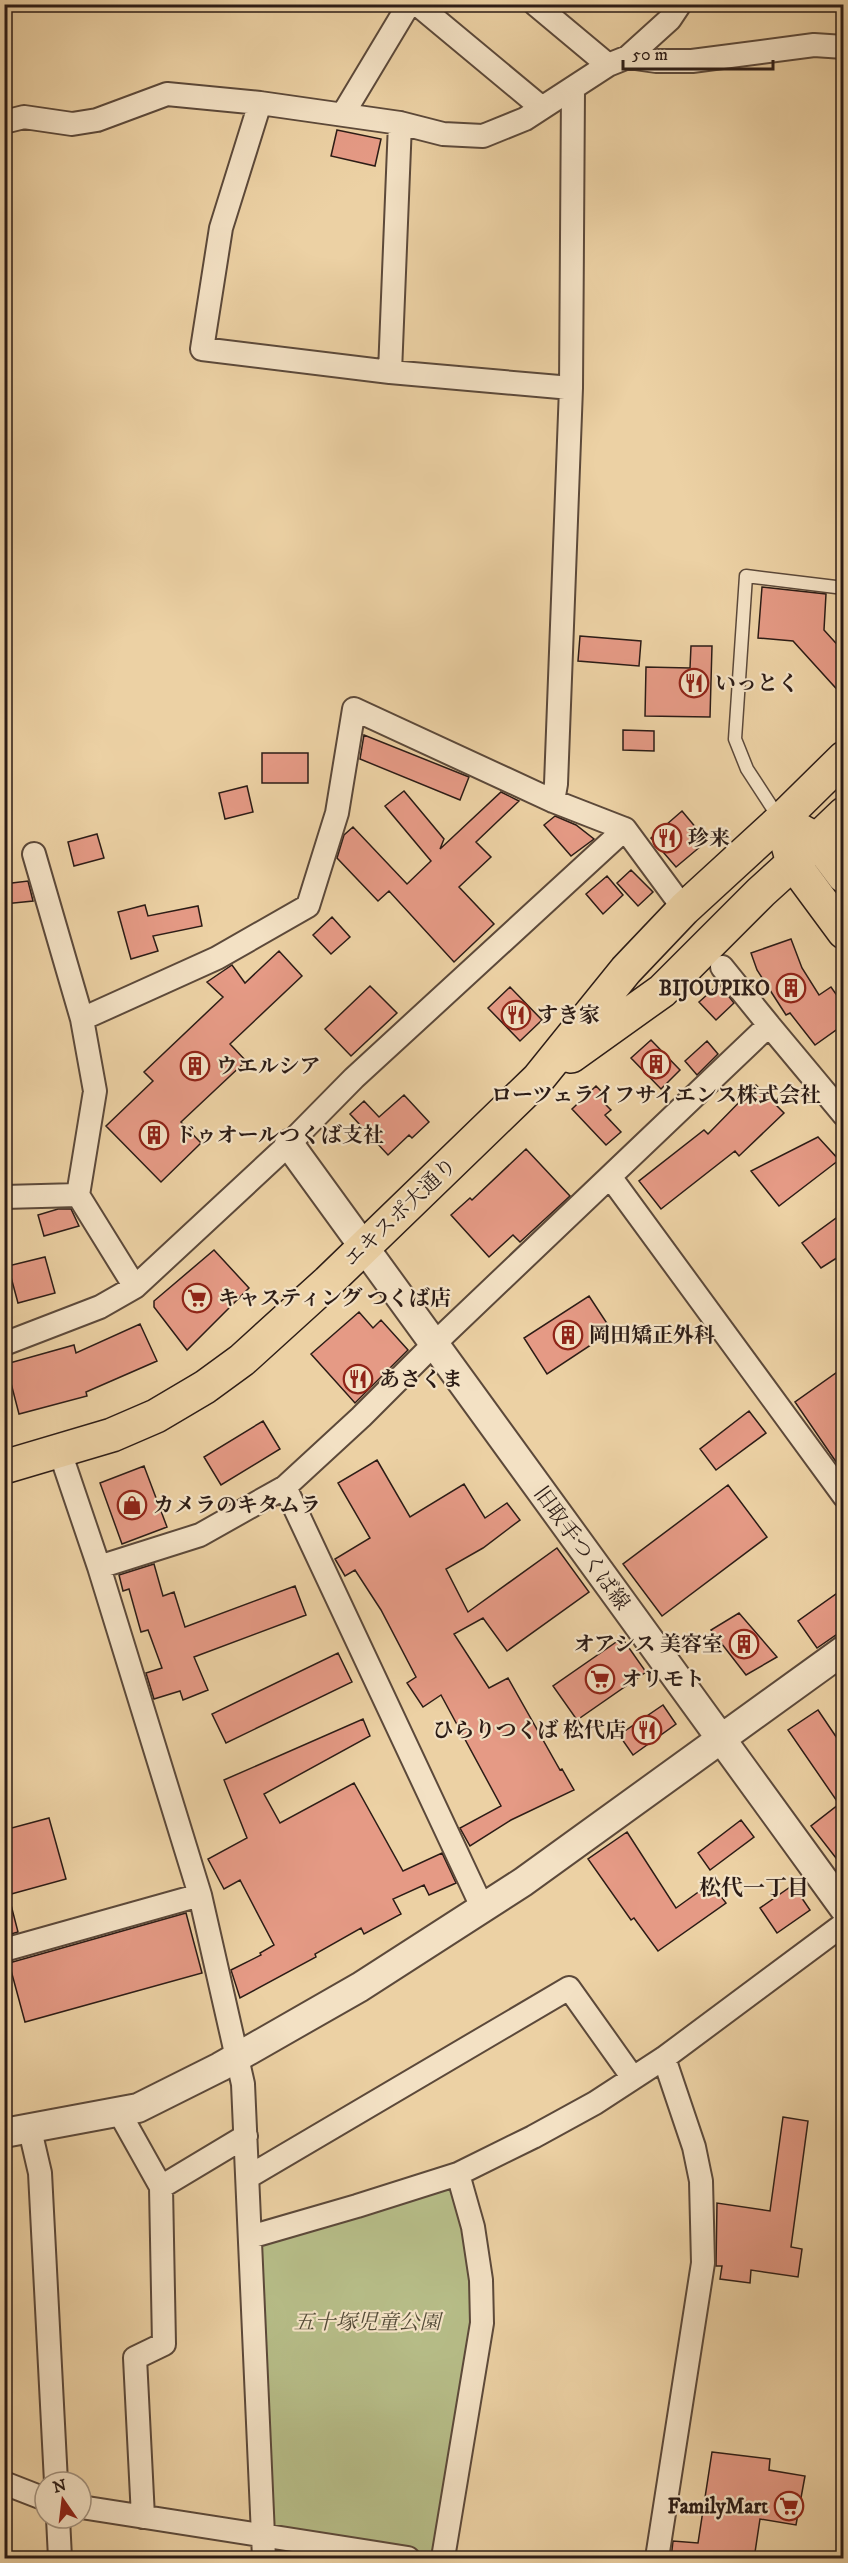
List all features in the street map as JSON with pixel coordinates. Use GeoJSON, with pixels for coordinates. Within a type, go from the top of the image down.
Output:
{"type":"FeatureCollection","features":[{"type":"Feature","properties":{"kind":"main road","name":"エキスポ大通り"},"geometry":{"type":"LineString","coordinates":[[4,1467],[112,1435],[156,1416],[204,1387],[242,1360],[328,1282],[538,1079],[626,970],[684,909],[781,820],[843,758]]}},
{"type":"Feature","properties":{"kind":"main road","name":"エキスポ大通り"},"geometry":{"type":"LineString","coordinates":[[538,1079],[663,991],[760,892],[794,863],[843,814]]}},
{"type":"Feature","properties":{"kind":"main road"},"geometry":{"type":"LineString","coordinates":[[781,820],[817,840],[843,876]]}},
{"type":"Feature","properties":{"kind":"main road"},"geometry":{"type":"LineString","coordinates":[[781,820],[794,863],[843,932]]}},
{"type":"Feature","properties":{"kind":"street"},"geometry":{"type":"LineString","coordinates":[[343,114],[410,4]]}},
{"type":"Feature","properties":{"kind":"street"},"geometry":{"type":"LineString","coordinates":[[417,4],[542,108]]}},
{"type":"Feature","properties":{"kind":"street"},"geometry":{"type":"LineString","coordinates":[[535,4],[618,61],[692,61],[814,45],[843,47]]}},
{"type":"Feature","properties":{"kind":"street"},"geometry":{"type":"LineString","coordinates":[[4,122],[24,117],[72,124],[97,120],[167,94],[343,114],[400,123],[444,134],[483,136],[506,129],[618,61],[670,19],[680,4]]}},
{"type":"Feature","properties":{"kind":"street"},"geometry":{"type":"LineString","coordinates":[[553,801],[556,784],[571,388],[573,90]]}},
{"type":"Feature","properties":{"kind":"street"},"geometry":{"type":"LineString","coordinates":[[260,103],[221,228],[202,349],[390,372],[571,388]]}},
{"type":"Feature","properties":{"kind":"street"},"geometry":{"type":"LineString","coordinates":[[390,372],[400,123]]}},
{"type":"Feature","properties":{"kind":"street"},"geometry":{"type":"LineString","coordinates":[[82,1019],[218,958],[308,906],[337,813],[354,710],[553,801],[625,829],[684,909]]}},
{"type":"Feature","properties":{"kind":"street"},"geometry":{"type":"LineString","coordinates":[[4,1344],[100,1307],[135,1287],[290,1144],[354,1078],[625,829]]}},
{"type":"Feature","properties":{"kind":"street"},"geometry":{"type":"LineString","coordinates":[[34,854],[82,1019],[95,1091],[78,1195],[135,1287]]}},
{"type":"Feature","properties":{"kind":"street"},"geometry":{"type":"LineString","coordinates":[[722,967],[843,1115]]}},
{"type":"Feature","properties":{"kind":"street"},"geometry":{"type":"LineString","coordinates":[[99,1567],[200,1535],[285,1487],[361,1417],[769,1025]]}},
{"type":"Feature","properties":{"kind":"street","name":"旧取手つくば線"},"geometry":{"type":"LineString","coordinates":[[290,1144],[843,1908]]}},
{"type":"Feature","properties":{"kind":"street"},"geometry":{"type":"LineString","coordinates":[[611,1178],[843,1496]]}},
{"type":"Feature","properties":{"kind":"street"},"geometry":{"type":"LineString","coordinates":[[4,1197],[78,1195]]}},
{"type":"Feature","properties":{"kind":"street"},"geometry":{"type":"LineString","coordinates":[[60,1452],[99,1567],[200,1895],[239,2056],[246,2136],[264,2548]]}},
{"type":"Feature","properties":{"kind":"street"},"geometry":{"type":"LineString","coordinates":[[285,1487],[483,1909]]}},
{"type":"Feature","properties":{"kind":"street"},"geometry":{"type":"LineString","coordinates":[[55,2470],[40,2174],[17,2132],[138,2108],[239,2056],[360,1988],[483,1909],[843,1650]]}},
{"type":"Feature","properties":{"kind":"street"},"geometry":{"type":"LineString","coordinates":[[4,1950],[200,1895]]}},
{"type":"Feature","properties":{"kind":"street"},"geometry":{"type":"LineString","coordinates":[[250,2237],[458,2174],[554,2126],[664,2058],[843,1924]]}},
{"type":"Feature","properties":{"kind":"street"},"geometry":{"type":"LineString","coordinates":[[248,2177],[569,1988],[633,2078]]}},
{"type":"Feature","properties":{"kind":"street"},"geometry":{"type":"LineString","coordinates":[[657,2559],[703,2263],[701,2181],[694,2147],[664,2058]]}},
{"type":"Feature","properties":{"kind":"street"},"geometry":{"type":"LineString","coordinates":[[119,2112],[161,2187],[164,2344],[135,2358],[143,2517]]}},
{"type":"Feature","properties":{"kind":"street"},"geometry":{"type":"LineString","coordinates":[[161,2187],[246,2136]]}},
{"type":"Feature","properties":{"kind":"street"},"geometry":{"type":"LineString","coordinates":[[443,2559],[482,2323],[481,2280],[473,2227],[458,2174]]}},
{"type":"Feature","properties":{"kind":"street"},"geometry":{"type":"LineString","coordinates":[[4,2483],[33,2494]]}},
{"type":"Feature","properties":{"kind":"street"},"geometry":{"type":"LineString","coordinates":[[93,2509],[143,2517],[264,2548],[408,2559]]}},
{"type":"Feature","properties":{"kind":"street"},"geometry":{"type":"LineString","coordinates":[[59,2530],[60,2559]]}},
{"type":"Feature","properties":{"kind":"lane"},"geometry":{"type":"LineString","coordinates":[[781,820],[747,769],[735,739],[746,576],[843,588]]}},
{"type":"Feature","properties":{"kind":"green space","name":"五十塚児童公園"},"geometry":{"type":"Polygon","coordinates":[[[458,2174],[481,2280],[443,2558],[408,2558],[263,2536],[250,2237],[458,2174]]]}},
{"type":"Feature","properties":{"kind":"building"},"geometry":{"type":"Polygon","coordinates":[[[337,130],[381,139],[375,166],[331,156],[337,130]]]}},
{"type":"Feature","properties":{"kind":"building"},"geometry":{"type":"Polygon","coordinates":[[[762,587],[826,594],[824,630],[843,651],[843,696],[793,641],[758,638],[762,587]]]}},
{"type":"Feature","properties":{"kind":"building"},"geometry":{"type":"Polygon","coordinates":[[[580,636],[641,641],[639,666],[578,661],[580,636]]]}},
{"type":"Feature","properties":{"kind":"building"},"geometry":{"type":"Polygon","coordinates":[[[691,646],[712,646],[710,717],[645,716],[646,667],[690,668],[691,646]]]}},
{"type":"Feature","properties":{"kind":"building"},"geometry":{"type":"Polygon","coordinates":[[[623,730],[654,731],[654,751],[623,750],[623,730]]]}},
{"type":"Feature","properties":{"kind":"building"},"geometry":{"type":"Polygon","coordinates":[[[364,735],[469,777],[460,800],[360,759],[364,735]]]}},
{"type":"Feature","properties":{"kind":"building"},"geometry":{"type":"Polygon","coordinates":[[[262,753],[308,753],[308,783],[262,783],[262,753]]]}},
{"type":"Feature","properties":{"kind":"building"},"geometry":{"type":"Polygon","coordinates":[[[247,786],[253,812],[225,819],[219,793],[247,786]]]}},
{"type":"Feature","properties":{"kind":"building"},"geometry":{"type":"Polygon","coordinates":[[[404,791],[444,839],[440,849],[501,792],[519,801],[476,842],[491,857],[459,887],[494,924],[454,962],[389,891],[378,901],[337,858],[344,835],[353,827],[407,884],[431,861],[385,806],[404,791]]]}},
{"type":"Feature","properties":{"kind":"building"},"geometry":{"type":"Polygon","coordinates":[[[682,811],[707,841],[676,867],[651,838],[682,811]]]}},
{"type":"Feature","properties":{"kind":"building"},"geometry":{"type":"Polygon","coordinates":[[[555,816],[576,825],[594,839],[571,856],[544,825],[555,816]]]}},
{"type":"Feature","properties":{"kind":"building"},"geometry":{"type":"Polygon","coordinates":[[[97,834],[104,858],[74,866],[68,842],[97,834]]]}},
{"type":"Feature","properties":{"kind":"building"},"geometry":{"type":"Polygon","coordinates":[[[631,870],[653,892],[638,906],[617,883],[631,870]]]}},
{"type":"Feature","properties":{"kind":"building"},"geometry":{"type":"Polygon","coordinates":[[[607,876],[623,895],[603,914],[586,894],[607,876]]]}},
{"type":"Feature","properties":{"kind":"building"},"geometry":{"type":"Polygon","coordinates":[[[28,881],[33,901],[4,904],[4,884],[28,881]]]}},
{"type":"Feature","properties":{"kind":"building"},"geometry":{"type":"Polygon","coordinates":[[[145,905],[148,916],[198,906],[202,926],[153,936],[158,951],[131,959],[118,912],[145,905]]]}},
{"type":"Feature","properties":{"kind":"building"},"geometry":{"type":"Polygon","coordinates":[[[332,917],[350,937],[331,954],[313,935],[332,917]]]}},
{"type":"Feature","properties":{"kind":"building"},"geometry":{"type":"Polygon","coordinates":[[[791,939],[802,968],[819,995],[831,987],[843,1004],[843,1025],[815,1045],[790,1013],[786,1015],[757,970],[751,953],[791,939]]]}},
{"type":"Feature","properties":{"kind":"building"},"geometry":{"type":"Polygon","coordinates":[[[279,951],[302,976],[230,1044],[246,1061],[181,1122],[201,1143],[161,1182],[106,1126],[153,1081],[144,1072],[223,997],[207,982],[232,965],[245,983],[279,951]]]}},
{"type":"Feature","properties":{"kind":"building"},"geometry":{"type":"Polygon","coordinates":[[[719,984],[734,1003],[716,1020],[699,1002],[719,984]]]}},
{"type":"Feature","properties":{"kind":"building"},"geometry":{"type":"Polygon","coordinates":[[[370,986],[397,1013],[351,1056],[325,1029],[370,986]]]}},
{"type":"Feature","properties":{"kind":"building","name":"すき家"},"geometry":{"type":"Polygon","coordinates":[[[510,987],[542,1020],[520,1041],[488,1008],[510,987]]]}},
{"type":"Feature","properties":{"kind":"building","name":"ローツェライフサイエンス株式会社"},"geometry":{"type":"Polygon","coordinates":[[[651,1040],[680,1070],[661,1089],[631,1058],[651,1040]]]}},
{"type":"Feature","properties":{"kind":"building"},"geometry":{"type":"Polygon","coordinates":[[[707,1041],[718,1054],[697,1075],[685,1061],[707,1041]]]}},
{"type":"Feature","properties":{"kind":"building"},"geometry":{"type":"Polygon","coordinates":[[[756,1085],[784,1113],[739,1156],[735,1151],[661,1209],[639,1181],[704,1130],[708,1134],[756,1085]]]}},
{"type":"Feature","properties":{"kind":"building"},"geometry":{"type":"Polygon","coordinates":[[[596,1086],[607,1097],[603,1102],[611,1110],[605,1115],[621,1132],[606,1145],[572,1109],[596,1086]]]}},
{"type":"Feature","properties":{"kind":"building"},"geometry":{"type":"Polygon","coordinates":[[[404,1095],[429,1122],[412,1138],[409,1135],[388,1155],[350,1114],[364,1101],[379,1117],[404,1095]]]}},
{"type":"Feature","properties":{"kind":"building"},"geometry":{"type":"Polygon","coordinates":[[[818,1137],[839,1160],[779,1206],[751,1171],[818,1137]]]}},
{"type":"Feature","properties":{"kind":"building"},"geometry":{"type":"Polygon","coordinates":[[[526,1149],[570,1196],[520,1242],[513,1235],[489,1257],[451,1215],[470,1198],[472,1200],[526,1149]]]}},
{"type":"Feature","properties":{"kind":"building"},"geometry":{"type":"Polygon","coordinates":[[[58,1209],[71,1209],[79,1226],[44,1236],[38,1215],[58,1209]]]}},
{"type":"Feature","properties":{"kind":"building"},"geometry":{"type":"Polygon","coordinates":[[[843,1213],[843,1254],[821,1268],[802,1243],[843,1213]]]}},
{"type":"Feature","properties":{"kind":"building"},"geometry":{"type":"Polygon","coordinates":[[[214,1250],[249,1288],[187,1350],[154,1307],[154,1301],[214,1250]]]}},
{"type":"Feature","properties":{"kind":"building"},"geometry":{"type":"Polygon","coordinates":[[[45,1257],[55,1293],[18,1303],[8,1266],[45,1257]]]}},
{"type":"Feature","properties":{"kind":"building","name":"岡田矯正外科"},"geometry":{"type":"Polygon","coordinates":[[[589,1296],[612,1331],[547,1374],[524,1338],[589,1296]]]}},
{"type":"Feature","properties":{"kind":"building","name":"あさくま"},"geometry":{"type":"Polygon","coordinates":[[[359,1312],[373,1328],[381,1320],[408,1350],[355,1403],[311,1354],[359,1312]]]}},
{"type":"Feature","properties":{"kind":"building"},"geometry":{"type":"Polygon","coordinates":[[[140,1324],[157,1361],[86,1392],[87,1396],[19,1414],[6,1364],[74,1345],[76,1353],[140,1324]]]}},
{"type":"Feature","properties":{"kind":"building"},"geometry":{"type":"Polygon","coordinates":[[[843,1368],[843,1472],[795,1402],[843,1368]]]}},
{"type":"Feature","properties":{"kind":"building"},"geometry":{"type":"Polygon","coordinates":[[[749,1411],[766,1433],[716,1470],[700,1449],[749,1411]]]}},
{"type":"Feature","properties":{"kind":"building"},"geometry":{"type":"Polygon","coordinates":[[[263,1421],[280,1449],[221,1485],[204,1457],[263,1421]]]}},
{"type":"Feature","properties":{"kind":"building"},"geometry":{"type":"Polygon","coordinates":[[[377,1460],[410,1517],[464,1484],[485,1518],[507,1503],[520,1520],[483,1548],[446,1569],[468,1612],[557,1548],[589,1592],[507,1651],[483,1618],[454,1634],[489,1688],[508,1678],[560,1770],[562,1769],[574,1790],[511,1820],[470,1846],[460,1828],[501,1806],[441,1695],[423,1707],[407,1683],[416,1677],[381,1610],[355,1570],[345,1576],[335,1559],[370,1538],[338,1483],[377,1460]]]}},
{"type":"Feature","properties":{"kind":"building"},"geometry":{"type":"Polygon","coordinates":[[[144,1466],[167,1527],[122,1544],[100,1483],[144,1466]]]}},
{"type":"Feature","properties":{"kind":"building"},"geometry":{"type":"Polygon","coordinates":[[[728,1485],[767,1537],[662,1616],[623,1564],[728,1485]]]}},
{"type":"Feature","properties":{"kind":"building"},"geometry":{"type":"Polygon","coordinates":[[[154,1564],[163,1596],[174,1592],[185,1627],[295,1586],[306,1615],[194,1657],[208,1690],[183,1700],[180,1691],[154,1699],[146,1673],[162,1668],[148,1630],[141,1632],[129,1589],[123,1591],[119,1575],[154,1564]]]}},
{"type":"Feature","properties":{"kind":"building"},"geometry":{"type":"Polygon","coordinates":[[[843,1589],[843,1630],[817,1648],[798,1621],[843,1589]]]}},
{"type":"Feature","properties":{"kind":"building","name":"オアシス 美容室"},"geometry":{"type":"Polygon","coordinates":[[[739,1613],[777,1657],[746,1675],[711,1630],[739,1613]]]}},
{"type":"Feature","properties":{"kind":"building","name":"オリモト"},"geometry":{"type":"Polygon","coordinates":[[[622,1638],[646,1672],[577,1720],[553,1686],[622,1638]]]}},
{"type":"Feature","properties":{"kind":"building"},"geometry":{"type":"Polygon","coordinates":[[[338,1653],[352,1682],[226,1743],[212,1714],[338,1653]]]}},
{"type":"Feature","properties":{"kind":"building","name":"ひらりつくば 松代店"},"geometry":{"type":"Polygon","coordinates":[[[663,1705],[676,1724],[633,1755],[619,1735],[663,1705]]]}},
{"type":"Feature","properties":{"kind":"building"},"geometry":{"type":"Polygon","coordinates":[[[818,1710],[843,1747],[843,1867],[811,1826],[839,1804],[788,1730],[818,1710]]]}},
{"type":"Feature","properties":{"kind":"building"},"geometry":{"type":"Polygon","coordinates":[[[363,1719],[370,1736],[264,1794],[280,1823],[354,1783],[403,1871],[442,1853],[456,1883],[429,1895],[424,1885],[393,1899],[401,1914],[364,1934],[361,1928],[315,1954],[316,1957],[240,1998],[231,1970],[261,1955],[260,1953],[274,1945],[240,1880],[224,1889],[208,1859],[247,1838],[224,1780],[363,1719]]]}},
{"type":"Feature","properties":{"kind":"building"},"geometry":{"type":"Polygon","coordinates":[[[49,1818],[66,1879],[4,1896],[4,1830],[49,1818]]]}},
{"type":"Feature","properties":{"kind":"building"},"geometry":{"type":"Polygon","coordinates":[[[741,1820],[754,1837],[710,1870],[698,1853],[741,1820]]]}},
{"type":"Feature","properties":{"kind":"building"},"geometry":{"type":"Polygon","coordinates":[[[627,1832],[676,1908],[711,1883],[726,1903],[658,1951],[634,1918],[631,1920],[588,1859],[627,1832]]]}},
{"type":"Feature","properties":{"kind":"building"},"geometry":{"type":"Polygon","coordinates":[[[793,1885],[810,1910],[777,1933],[760,1908],[793,1885]]]}},
{"type":"Feature","properties":{"kind":"building"},"geometry":{"type":"Polygon","coordinates":[[[4,1901],[10,1901],[18,1932],[4,1936],[4,1901]]]}},
{"type":"Feature","properties":{"kind":"building"},"geometry":{"type":"Polygon","coordinates":[[[186,1913],[202,1973],[25,2022],[9,1963],[186,1913]]]}},
{"type":"Feature","properties":{"kind":"building"},"geometry":{"type":"Polygon","coordinates":[[[783,2117],[808,2121],[791,2247],[802,2249],[798,2277],[751,2270],[750,2283],[720,2279],[722,2266],[716,2266],[717,2203],[770,2211],[783,2117]]]}},
{"type":"Feature","properties":{"kind":"building"},"geometry":{"type":"Polygon","coordinates":[[[712,2452],[770,2459],[769,2470],[805,2476],[796,2525],[760,2519],[754,2559],[671,2559],[673,2541],[698,2543],[712,2452]]]}},
{"type":"Feature","properties":{"kind":"place","name":"いっとく"},"geometry":{"type":"Point","coordinates":[694,683]}},
{"type":"Feature","properties":{"kind":"place","name":"珍来"},"geometry":{"type":"Point","coordinates":[667,838]}},
{"type":"Feature","properties":{"kind":"place","name":"BIJOUPIKO"},"geometry":{"type":"Point","coordinates":[791,988]}},
{"type":"Feature","properties":{"kind":"place","name":"すき家"},"geometry":{"type":"Point","coordinates":[516,1015]}},
{"type":"Feature","properties":{"kind":"place","name":"ローツェライフサイエンス株式会社"},"geometry":{"type":"Point","coordinates":[656,1064]}},
{"type":"Feature","properties":{"kind":"place","name":"ウエルシア"},"geometry":{"type":"Point","coordinates":[195,1066]}},
{"type":"Feature","properties":{"kind":"place","name":"ドゥオールつくば支社"},"geometry":{"type":"Point","coordinates":[154,1135]}},
{"type":"Feature","properties":{"kind":"place","name":"キャスティング つくば店"},"geometry":{"type":"Point","coordinates":[197,1298]}},
{"type":"Feature","properties":{"kind":"place","name":"岡田矯正外科"},"geometry":{"type":"Point","coordinates":[568,1335]}},
{"type":"Feature","properties":{"kind":"place","name":"あさくま"},"geometry":{"type":"Point","coordinates":[358,1379]}},
{"type":"Feature","properties":{"kind":"place","name":"カメラのキタムラ"},"geometry":{"type":"Point","coordinates":[132,1505]}},
{"type":"Feature","properties":{"kind":"place","name":"オアシス 美容室"},"geometry":{"type":"Point","coordinates":[744,1644]}},
{"type":"Feature","properties":{"kind":"place","name":"オリモト"},"geometry":{"type":"Point","coordinates":[600,1679]}},
{"type":"Feature","properties":{"kind":"place","name":"ひらりつくば 松代店"},"geometry":{"type":"Point","coordinates":[647,1730]}},
{"type":"Feature","properties":{"kind":"place","name":"FamilyMart"},"geometry":{"type":"Point","coordinates":[789,2506]}},
{"type":"Feature","properties":{"kind":"district","name":"松代一丁目"},"geometry":{"type":"Point","coordinates":[754,1887]}}]}
